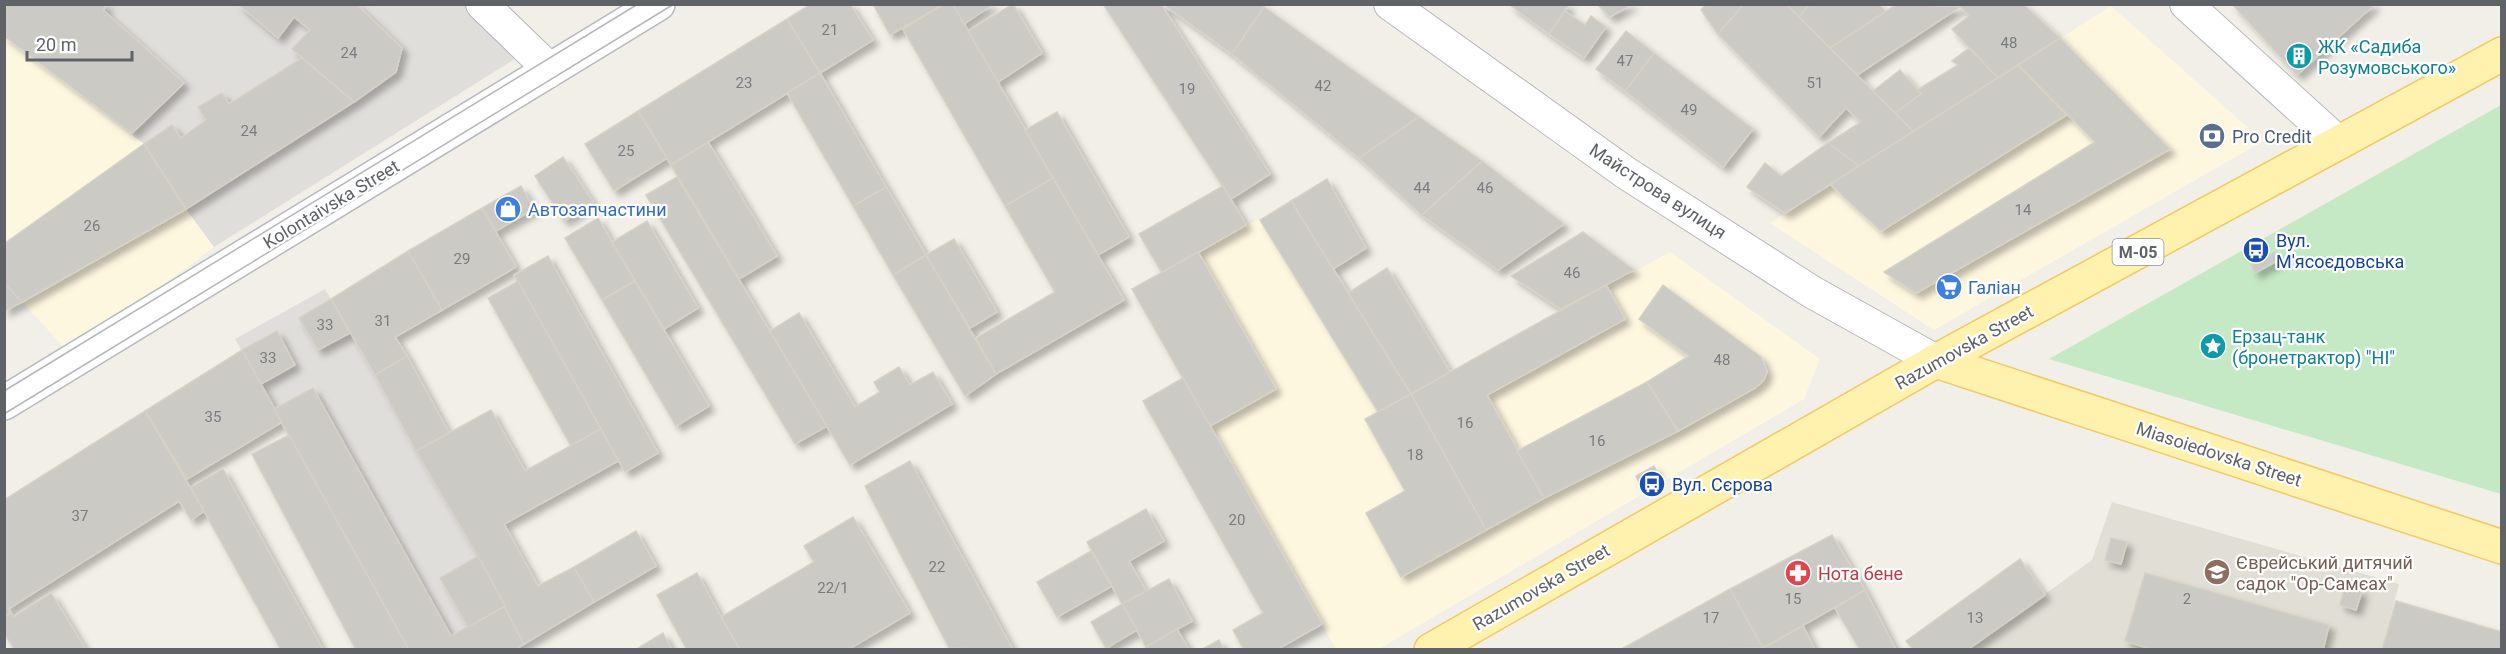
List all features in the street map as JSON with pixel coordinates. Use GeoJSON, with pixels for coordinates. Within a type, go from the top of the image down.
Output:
{"type":"FeatureCollection","features":[{"type":"Feature","properties":{"kind":"main road","name":"Kolontaivska Street"},"geometry":{"type":"LineString","coordinates":[[4,403],[658,4]]}},
{"type":"Feature","properties":{"kind":"main road","name":"Razumovska Street"},"geometry":{"type":"LineString","coordinates":[[1431,650],[1936,361],[2502,54]]}},
{"type":"Feature","properties":{"kind":"main road","name":"Miasoiedovska Street"},"geometry":{"type":"LineString","coordinates":[[1936,361],[2502,547]]}},
{"type":"Feature","properties":{"kind":"street"},"geometry":{"type":"LineString","coordinates":[[483,4],[543,63],[548,72]]}},
{"type":"Feature","properties":{"kind":"street","name":"Майстрова вулиця"},"geometry":{"type":"LineString","coordinates":[[1390,4],[1626,173],[1812,292],[1936,361]]}},
{"type":"Feature","properties":{"kind":"street"},"geometry":{"type":"LineString","coordinates":[[2186,4],[2339,143]]}},
{"type":"Feature","properties":{"kind":"shaded area"},"geometry":{"type":"Polygon","coordinates":[[[4,5],[477,5],[515,59],[214,247],[144,144],[5,36],[4,5]]]}},
{"type":"Feature","properties":{"kind":"shaded area"},"geometry":{"type":"Polygon","coordinates":[[[2111,6],[2263,141],[1934,330],[1770,223],[2111,6]]]}},
{"type":"Feature","properties":{"kind":"shaded area"},"geometry":{"type":"Polygon","coordinates":[[[5,36],[144,144],[214,247],[70,354],[5,283],[5,36]]]}},
{"type":"Feature","properties":{"kind":"shaded area"},"geometry":{"type":"Polygon","coordinates":[[[1291,201],[1411,393],[1670,252],[1820,359],[1804,399],[1379,649],[1336,649],[1132,289],[1291,201]]]}},
{"type":"Feature","properties":{"kind":"shaded area"},"geometry":{"type":"Polygon","coordinates":[[[325,289],[478,556],[524,644],[409,649],[235,339],[325,289]]]}},
{"type":"Feature","properties":{"kind":"shaded area","name":"Єврейський дитячий садок \"Ор-Самєах\""},"geometry":{"type":"Polygon","coordinates":[[[2112,502],[2399,584],[2382,649],[1968,650],[2092,560],[2112,502]]]}},
{"type":"Feature","properties":{"kind":"green space"},"geometry":{"type":"Polygon","coordinates":[[[2501,105],[2501,494],[2049,359],[2501,105]]]}},
{"type":"Feature","properties":{"kind":"building"},"geometry":{"type":"Polygon","coordinates":[[[4,4],[107,4],[103,10],[184,83],[132,133],[4,36],[4,4]]]}},
{"type":"Feature","properties":{"kind":"building"},"geometry":{"type":"Polygon","coordinates":[[[238,4],[356,4],[402,48],[396,72],[354,102],[292,49],[310,30],[294,17],[278,38],[238,4]]]}},
{"type":"Feature","properties":{"kind":"building"},"geometry":{"type":"Polygon","coordinates":[[[811,4],[850,4],[873,40],[820,73],[787,19],[811,4]]]}},
{"type":"Feature","properties":{"kind":"building"},"geometry":{"type":"Polygon","coordinates":[[[873,4],[944,4],[890,35],[873,4]]]}},
{"type":"Feature","properties":{"kind":"building"},"geometry":{"type":"Polygon","coordinates":[[[944,4],[953,4],[1053,178],[1005,206],[903,29],[944,4]]]}},
{"type":"Feature","properties":{"kind":"building"},"geometry":{"type":"Polygon","coordinates":[[[953,4],[993,4],[964,24],[953,4]]]}},
{"type":"Feature","properties":{"kind":"building"},"geometry":{"type":"Polygon","coordinates":[[[1013,4],[1042,53],[998,82],[968,31],[1013,4]]]}},
{"type":"Feature","properties":{"kind":"building"},"geometry":{"type":"Polygon","coordinates":[[[1103,4],[1161,4],[1270,174],[1231,199],[1103,4]]]}},
{"type":"Feature","properties":{"kind":"building"},"geometry":{"type":"Polygon","coordinates":[[[1163,4],[1260,4],[1264,7],[1232,54],[1163,4]]]}},
{"type":"Feature","properties":{"kind":"building"},"geometry":{"type":"Polygon","coordinates":[[[1509,4],[1569,4],[1549,34],[1509,4]]]}},
{"type":"Feature","properties":{"kind":"building"},"geometry":{"type":"Polygon","coordinates":[[[1597,4],[1632,4],[1610,17],[1597,4]]]}},
{"type":"Feature","properties":{"kind":"building"},"geometry":{"type":"Polygon","coordinates":[[[1706,4],[1744,4],[1718,34],[1701,10],[1706,4]]]}},
{"type":"Feature","properties":{"kind":"building"},"geometry":{"type":"Polygon","coordinates":[[[1744,4],[1786,4],[1914,132],[1859,166],[1828,143],[1861,122],[1846,108],[1819,137],[1718,34],[1744,4]]]}},
{"type":"Feature","properties":{"kind":"building"},"geometry":{"type":"Polygon","coordinates":[[[1786,4],[1810,4],[1799,17],[1786,4]]]}},
{"type":"Feature","properties":{"kind":"building"},"geometry":{"type":"Polygon","coordinates":[[[1810,4],[1879,4],[1886,12],[1830,48],[1799,17],[1810,4]]]}},
{"type":"Feature","properties":{"kind":"building"},"geometry":{"type":"Polygon","coordinates":[[[1897,4],[1960,7],[1857,75],[1830,48],[1897,4]]]}},
{"type":"Feature","properties":{"kind":"building"},"geometry":{"type":"Polygon","coordinates":[[[1958,4],[2023,4],[2060,38],[1998,78],[1952,29],[1969,16],[1958,4]]]}},
{"type":"Feature","properties":{"kind":"building","name":"ЖК «Садиба Розумовського»"},"geometry":{"type":"Polygon","coordinates":[[[2232,4],[2375,4],[2297,75],[2232,4]]]}},
{"type":"Feature","properties":{"kind":"building"},"geometry":{"type":"Polygon","coordinates":[[[1264,7],[1419,117],[1359,158],[1232,54],[1264,7]]]}},
{"type":"Feature","properties":{"kind":"building"},"geometry":{"type":"Polygon","coordinates":[[[1565,11],[1585,25],[1591,16],[1606,27],[1584,58],[1549,34],[1565,11]]]}},
{"type":"Feature","properties":{"kind":"building"},"geometry":{"type":"Polygon","coordinates":[[[787,19],[820,73],[671,165],[638,111],[787,19]]]}},
{"type":"Feature","properties":{"kind":"building"},"geometry":{"type":"Polygon","coordinates":[[[1626,31],[1654,53],[1625,91],[1596,69],[1626,31]]]}},
{"type":"Feature","properties":{"kind":"building"},"geometry":{"type":"Polygon","coordinates":[[[2060,38],[2170,149],[1916,293],[1884,272],[2095,142],[2018,65],[2060,38]]]}},
{"type":"Feature","properties":{"kind":"building"},"geometry":{"type":"Polygon","coordinates":[[[1969,48],[1998,78],[1914,132],[1895,113],[1921,94],[1917,90],[1958,65],[1952,61],[1969,48]]]}},
{"type":"Feature","properties":{"kind":"building"},"geometry":{"type":"Polygon","coordinates":[[[1654,53],[1753,129],[1723,167],[1625,91],[1654,53]]]}},
{"type":"Feature","properties":{"kind":"building"},"geometry":{"type":"Polygon","coordinates":[[[302,58],[354,102],[186,209],[144,144],[172,125],[181,138],[206,120],[198,107],[222,93],[229,104],[302,58]]]}},
{"type":"Feature","properties":{"kind":"building"},"geometry":{"type":"Polygon","coordinates":[[[2018,65],[2066,115],[1881,231],[1830,184],[2018,65]]]}},
{"type":"Feature","properties":{"kind":"building"},"geometry":{"type":"Polygon","coordinates":[[[1900,70],[1921,94],[1895,113],[1873,91],[1900,70]]]}},
{"type":"Feature","properties":{"kind":"building"},"geometry":{"type":"Polygon","coordinates":[[[820,73],[886,187],[853,206],[787,93],[820,73]]]}},
{"type":"Feature","properties":{"kind":"building"},"geometry":{"type":"Polygon","coordinates":[[[638,111],[667,158],[614,191],[585,144],[638,111]]]}},
{"type":"Feature","properties":{"kind":"building"},"geometry":{"type":"Polygon","coordinates":[[[1057,112],[1129,237],[1098,255],[1025,130],[1057,112]]]}},
{"type":"Feature","properties":{"kind":"building"},"geometry":{"type":"Polygon","coordinates":[[[1419,117],[1482,161],[1422,215],[1359,158],[1419,117]]]}},
{"type":"Feature","properties":{"kind":"building"},"geometry":{"type":"Polygon","coordinates":[[[708,142],[777,256],[739,279],[671,165],[708,142]]]}},
{"type":"Feature","properties":{"kind":"building"},"geometry":{"type":"Polygon","coordinates":[[[1828,143],[1859,166],[1785,213],[1747,187],[1765,163],[1781,176],[1828,143]]]}},
{"type":"Feature","properties":{"kind":"building"},"geometry":{"type":"Polygon","coordinates":[[[144,144],[186,209],[22,302],[4,283],[4,244],[144,144]]]}},
{"type":"Feature","properties":{"kind":"building"},"geometry":{"type":"Polygon","coordinates":[[[563,157],[593,202],[564,221],[535,176],[563,157]]]}},
{"type":"Feature","properties":{"kind":"building"},"geometry":{"type":"Polygon","coordinates":[[[1482,161],[1564,224],[1498,270],[1422,215],[1482,161]]]}},
{"type":"Feature","properties":{"kind":"building"},"geometry":{"type":"Polygon","coordinates":[[[677,177],[827,426],[795,444],[646,195],[677,177]]]}},
{"type":"Feature","properties":{"kind":"building"},"geometry":{"type":"Polygon","coordinates":[[[1053,178],[1124,300],[996,374],[976,338],[1055,292],[1005,206],[1053,178]]]}},
{"type":"Feature","properties":{"kind":"building"},"geometry":{"type":"Polygon","coordinates":[[[1327,179],[1366,248],[1333,269],[1291,201],[1327,179]]]}},
{"type":"Feature","properties":{"kind":"building","name":"Автозапчастини"},"geometry":{"type":"Polygon","coordinates":[[[521,186],[534,209],[496,231],[482,208],[521,186]]]}},
{"type":"Feature","properties":{"kind":"building"},"geometry":{"type":"Polygon","coordinates":[[[1223,186],[1246,225],[1162,273],[1139,234],[1223,186]]]}},
{"type":"Feature","properties":{"kind":"building"},"geometry":{"type":"Polygon","coordinates":[[[886,187],[926,255],[893,275],[853,206],[886,187]]]}},
{"type":"Feature","properties":{"kind":"building"},"geometry":{"type":"Polygon","coordinates":[[[1291,201],[1411,394],[1378,412],[1260,220],[1291,201]]]}},
{"type":"Feature","properties":{"kind":"building"},"geometry":{"type":"Polygon","coordinates":[[[482,208],[516,267],[442,310],[408,251],[482,208]]]}},
{"type":"Feature","properties":{"kind":"building"},"geometry":{"type":"Polygon","coordinates":[[[598,218],[635,281],[602,300],[565,238],[598,218]]]}},
{"type":"Feature","properties":{"kind":"building"},"geometry":{"type":"Polygon","coordinates":[[[647,221],[698,308],[664,329],[612,242],[647,221]]]}},
{"type":"Feature","properties":{"kind":"building"},"geometry":{"type":"Polygon","coordinates":[[[1583,232],[1634,270],[1561,309],[1511,276],[1583,232]]]}},
{"type":"Feature","properties":{"kind":"building"},"geometry":{"type":"Polygon","coordinates":[[[954,239],[997,312],[970,328],[926,255],[954,239]]]}},
{"type":"Feature","properties":{"kind":"building"},"geometry":{"type":"Polygon","coordinates":[[[408,251],[442,310],[395,337],[407,356],[375,375],[331,299],[408,251]]]}},
{"type":"Feature","properties":{"kind":"building"},"geometry":{"type":"Polygon","coordinates":[[[1198,252],[1276,389],[1210,426],[1132,289],[1198,252]]]}},
{"type":"Feature","properties":{"kind":"building"},"geometry":{"type":"Polygon","coordinates":[[[2275,252],[2279,260],[2255,273],[2251,265],[2275,252]]]}},
{"type":"Feature","properties":{"kind":"building"},"geometry":{"type":"Polygon","coordinates":[[[926,255],[996,374],[965,396],[893,275],[926,255]]]}},
{"type":"Feature","properties":{"kind":"building"},"geometry":{"type":"Polygon","coordinates":[[[548,256],[658,453],[625,472],[514,275],[548,256]]]}},
{"type":"Feature","properties":{"kind":"building"},"geometry":{"type":"Polygon","coordinates":[[[1387,268],[1450,372],[1411,394],[1348,293],[1387,268]]]}},
{"type":"Feature","properties":{"kind":"building"},"geometry":{"type":"Polygon","coordinates":[[[518,281],[601,429],[571,446],[488,298],[518,281]]]}},
{"type":"Feature","properties":{"kind":"building"},"geometry":{"type":"Polygon","coordinates":[[[635,281],[709,406],[676,426],[602,300],[635,281]]]}},
{"type":"Feature","properties":{"kind":"building"},"geometry":{"type":"Polygon","coordinates":[[[4,283],[22,302],[4,311],[4,283]]]}},
{"type":"Feature","properties":{"kind":"building"},"geometry":{"type":"Polygon","coordinates":[[[1606,285],[1625,319],[1487,395],[1544,498],[1486,530],[1411,394],[1606,285]]]}},
{"type":"Feature","properties":{"kind":"building"},"geometry":{"type":"Polygon","coordinates":[[[1663,285],[1761,357],[1767,371],[1764,380],[1755,388],[1678,431],[1647,382],[1689,356],[1639,319],[1663,285]]]}},
{"type":"Feature","properties":{"kind":"building"},"geometry":{"type":"Polygon","coordinates":[[[331,299],[350,333],[318,350],[299,318],[331,299]]]}},
{"type":"Feature","properties":{"kind":"building"},"geometry":{"type":"Polygon","coordinates":[[[799,313],[855,407],[880,392],[874,382],[899,367],[910,385],[933,372],[952,404],[850,465],[770,331],[799,313]]]}},
{"type":"Feature","properties":{"kind":"building"},"geometry":{"type":"Polygon","coordinates":[[[277,331],[295,365],[261,384],[242,350],[277,331]]]}},
{"type":"Feature","properties":{"kind":"building"},"geometry":{"type":"Polygon","coordinates":[[[242,350],[282,422],[187,479],[145,411],[242,350]]]}},
{"type":"Feature","properties":{"kind":"building"},"geometry":{"type":"Polygon","coordinates":[[[407,356],[449,433],[416,451],[375,375],[407,356]]]}},
{"type":"Feature","properties":{"kind":"building"},"geometry":{"type":"Polygon","coordinates":[[[1183,378],[1322,624],[1276,650],[1244,650],[1233,630],[1263,613],[1143,401],[1183,378]]]}},
{"type":"Feature","properties":{"kind":"building"},"geometry":{"type":"Polygon","coordinates":[[[1647,382],[1678,431],[1544,498],[1517,451],[1647,382]]]}},
{"type":"Feature","properties":{"kind":"building"},"geometry":{"type":"Polygon","coordinates":[[[313,388],[451,636],[505,606],[524,644],[514,650],[409,650],[274,409],[313,388]]]}},
{"type":"Feature","properties":{"kind":"building"},"geometry":{"type":"Polygon","coordinates":[[[1411,394],[1486,530],[1401,577],[1366,513],[1405,491],[1365,419],[1411,394]]]}},
{"type":"Feature","properties":{"kind":"building"},"geometry":{"type":"Polygon","coordinates":[[[491,410],[525,471],[601,429],[618,461],[504,524],[538,586],[574,567],[594,602],[524,644],[478,556],[416,451],[491,410]]]}},
{"type":"Feature","properties":{"kind":"building"},"geometry":{"type":"Polygon","coordinates":[[[145,411],[204,511],[191,520],[179,501],[8,609],[11,613],[4,617],[4,500],[145,411]]]}},
{"type":"Feature","properties":{"kind":"building"},"geometry":{"type":"Polygon","coordinates":[[[289,435],[409,650],[356,650],[252,454],[289,435]]]}},
{"type":"Feature","properties":{"kind":"building"},"geometry":{"type":"Polygon","coordinates":[[[910,461],[1013,650],[949,648],[865,486],[910,461]]]}},
{"type":"Feature","properties":{"kind":"building"},"geometry":{"type":"Polygon","coordinates":[[[1654,466],[1657,472],[1639,483],[1636,476],[1654,466]]]}},
{"type":"Feature","properties":{"kind":"building"},"geometry":{"type":"Polygon","coordinates":[[[223,469],[323,650],[281,650],[204,511],[191,487],[223,469]]]}},
{"type":"Feature","properties":{"kind":"building"},"geometry":{"type":"Polygon","coordinates":[[[1146,509],[1164,541],[1129,561],[1146,591],[1122,604],[1087,542],[1146,509]]]}},
{"type":"Feature","properties":{"kind":"building"},"geometry":{"type":"Polygon","coordinates":[[[853,517],[910,613],[847,650],[740,650],[721,617],[814,562],[804,546],[853,517]]]}},
{"type":"Feature","properties":{"kind":"building"},"geometry":{"type":"Polygon","coordinates":[[[636,531],[656,566],[594,602],[574,567],[636,531]]]}},
{"type":"Feature","properties":{"kind":"building"},"geometry":{"type":"Polygon","coordinates":[[[1832,535],[1865,590],[1763,648],[1730,589],[1832,535]]]}},
{"type":"Feature","properties":{"kind":"building"},"geometry":{"type":"Polygon","coordinates":[[[2111,538],[2127,542],[2121,564],[2105,560],[2111,538]]]}},
{"type":"Feature","properties":{"kind":"building"},"geometry":{"type":"Polygon","coordinates":[[[1091,551],[1112,586],[1057,617],[1037,582],[1091,551]]]}},
{"type":"Feature","properties":{"kind":"building"},"geometry":{"type":"Polygon","coordinates":[[[478,556],[505,606],[468,627],[440,578],[478,556]]]}},
{"type":"Feature","properties":{"kind":"building"},"geometry":{"type":"Polygon","coordinates":[[[2020,559],[2045,595],[1967,650],[1914,650],[1906,641],[2020,559]]]}},
{"type":"Feature","properties":{"kind":"building"},"geometry":{"type":"Polygon","coordinates":[[[697,573],[740,650],[687,650],[657,595],[697,573]]]}},
{"type":"Feature","properties":{"kind":"building"},"geometry":{"type":"Polygon","coordinates":[[[2145,573],[2329,625],[2323,650],[2154,650],[2125,641],[2145,573]]]}},
{"type":"Feature","properties":{"kind":"building"},"geometry":{"type":"Polygon","coordinates":[[[1169,579],[1192,621],[1146,647],[1122,604],[1169,579]]]}},
{"type":"Feature","properties":{"kind":"building"},"geometry":{"type":"Polygon","coordinates":[[[2345,587],[2362,591],[2356,610],[2340,605],[2345,587]]]}},
{"type":"Feature","properties":{"kind":"building"},"geometry":{"type":"Polygon","coordinates":[[[1730,589],[1763,648],[1620,650],[1730,589]]]}},
{"type":"Feature","properties":{"kind":"building"},"geometry":{"type":"Polygon","coordinates":[[[1865,590],[1896,650],[1860,650],[1835,608],[1865,590]]]}},
{"type":"Feature","properties":{"kind":"building"},"geometry":{"type":"Polygon","coordinates":[[[51,593],[86,650],[15,650],[4,633],[4,617],[11,613],[13,617],[51,593]]]}},
{"type":"Feature","properties":{"kind":"building"},"geometry":{"type":"Polygon","coordinates":[[[2396,601],[2502,632],[2502,650],[2382,650],[2396,601]]]}},
{"type":"Feature","properties":{"kind":"building"},"geometry":{"type":"Polygon","coordinates":[[[1122,604],[1137,630],[1106,648],[1091,622],[1122,604]]]}},
{"type":"Feature","properties":{"kind":"building"},"geometry":{"type":"Polygon","coordinates":[[[1803,626],[1815,650],[1764,650],[1763,648],[1803,626]]]}},
{"type":"Feature","properties":{"kind":"building"},"geometry":{"type":"Polygon","coordinates":[[[1177,629],[1189,650],[1147,650],[1146,647],[1177,629]]]}},
{"type":"Feature","properties":{"kind":"building"},"geometry":{"type":"Polygon","coordinates":[[[663,633],[672,650],[635,650],[663,633]]]}},
{"type":"Feature","properties":{"kind":"building"},"geometry":{"type":"Polygon","coordinates":[[[1219,640],[1224,650],[1201,650],[1219,640]]]}},
{"type":"Feature","properties":{"kind":"tram line"},"geometry":{"type":"LineString","coordinates":[[4,391],[638,4]]}},
{"type":"Feature","properties":{"kind":"tram line"},"geometry":{"type":"LineString","coordinates":[[4,414],[674,4]]}},
{"type":"Feature","properties":{"kind":"place","name":"ЖК «Садиба Розумовського»"},"geometry":{"type":"Point","coordinates":[2299,56]}},
{"type":"Feature","properties":{"kind":"place","name":"Pro Credit"},"geometry":{"type":"Point","coordinates":[2212,136]}},
{"type":"Feature","properties":{"kind":"place","name":"Автозапчастини"},"geometry":{"type":"Point","coordinates":[508,209]}},
{"type":"Feature","properties":{"kind":"place","name":"Вул. М'ясоєдовська"},"geometry":{"type":"Point","coordinates":[2256,250]}},
{"type":"Feature","properties":{"kind":"place","name":"Галіан"},"geometry":{"type":"Point","coordinates":[1949,287]}},
{"type":"Feature","properties":{"kind":"place","name":"Ерзац-танк (бронетрактор) \"НІ\""},"geometry":{"type":"Point","coordinates":[2213,346]}},
{"type":"Feature","properties":{"kind":"place","name":"Вул. Сєрова"},"geometry":{"type":"Point","coordinates":[1652,484]}},
{"type":"Feature","properties":{"kind":"place","name":"Єврейський дитячий садок \"Ор-Самєах\""},"geometry":{"type":"Point","coordinates":[2217,572]}},
{"type":"Feature","properties":{"kind":"place","name":"Нота бене"},"geometry":{"type":"Point","coordinates":[1798,573]}}]}
